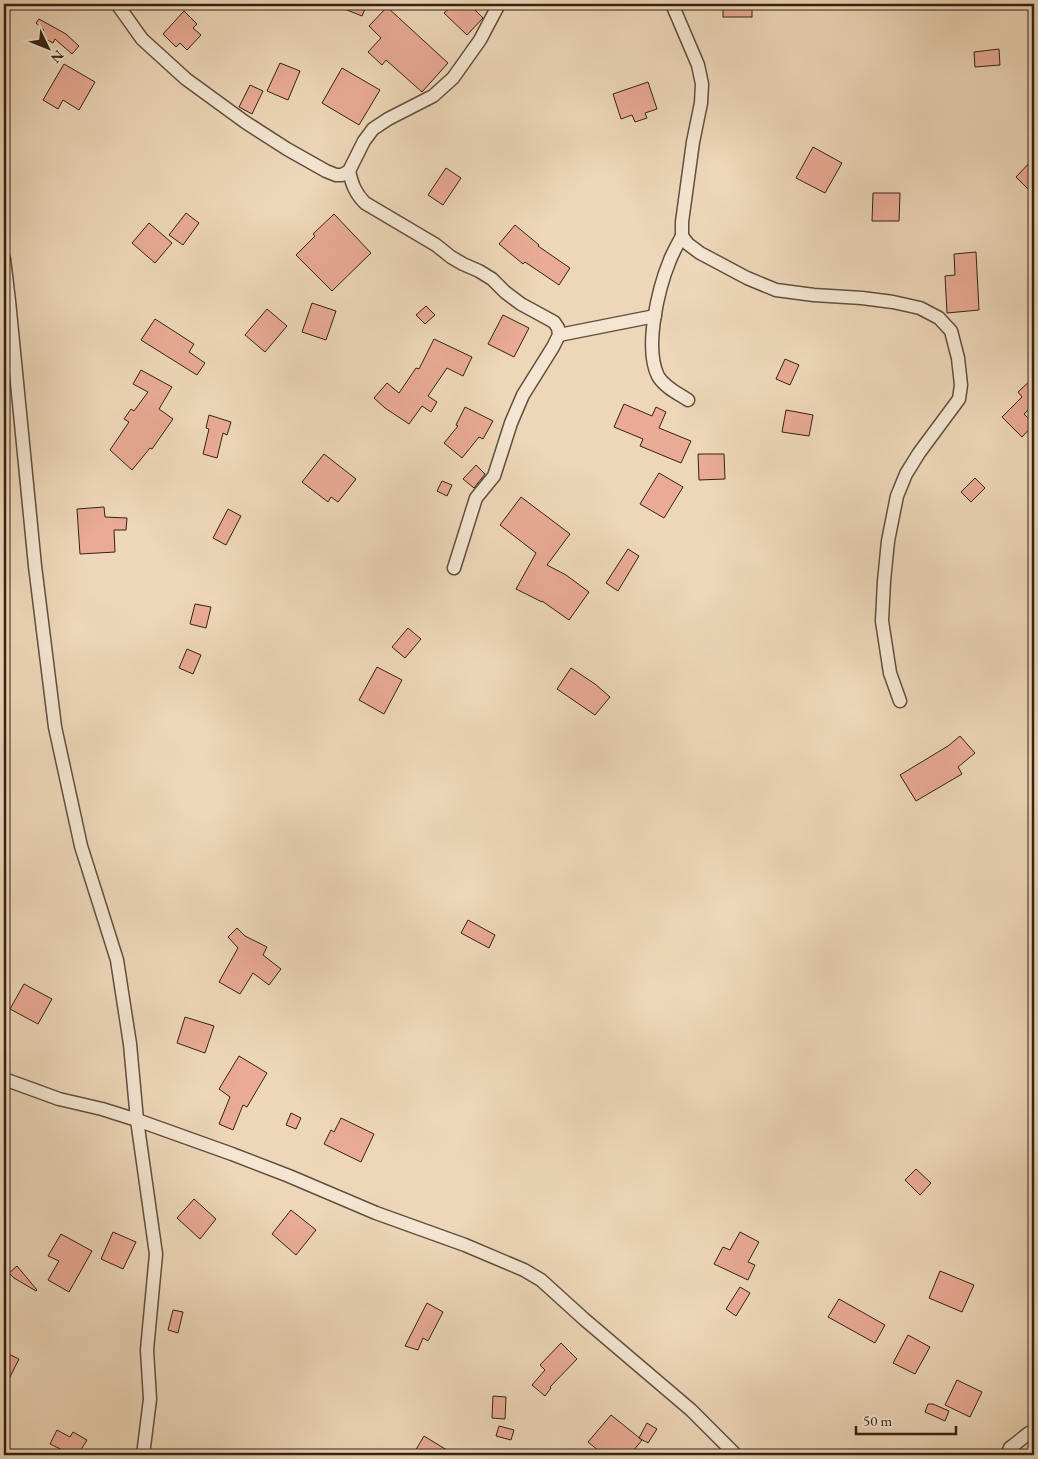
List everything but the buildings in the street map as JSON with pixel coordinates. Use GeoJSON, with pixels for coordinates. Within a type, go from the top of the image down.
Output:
{"type":"FeatureCollection","features":[{"type":"Feature","properties":{"kind":"street"},"geometry":{"type":"LineString","coordinates":[[117,4],[142,39],[186,79],[279,144],[326,172],[336,175],[342,175],[349,171],[364,141],[373,130],[388,119],[433,96],[453,78],[480,40],[499,4]]}},
{"type":"Feature","properties":{"kind":"street"},"geometry":{"type":"LineString","coordinates":[[672,4],[698,65],[702,84],[701,103],[691,151],[682,236],[670,260],[661,288],[655,316],[652,358],[659,377],[667,386],[688,400]]}},
{"type":"Feature","properties":{"kind":"street"},"geometry":{"type":"LineString","coordinates":[[349,171],[353,187],[365,203],[436,245],[451,257],[492,279],[521,304],[554,322],[558,328],[559,335],[524,395],[511,423],[494,476],[476,498],[454,568]]}},
{"type":"Feature","properties":{"kind":"street"},"geometry":{"type":"LineString","coordinates":[[682,236],[688,244],[700,253],[776,290],[862,298],[920,308],[940,318],[951,331],[958,358],[961,385],[959,399],[919,453],[906,474],[898,496],[888,541],[882,621],[890,673],[900,701]]}},
{"type":"Feature","properties":{"kind":"street"},"geometry":{"type":"LineString","coordinates":[[4,260],[35,566],[55,727],[81,846],[117,960],[130,1044],[137,1120],[156,1254],[147,1350],[150,1399],[143,1455]]}},
{"type":"Feature","properties":{"kind":"street"},"geometry":{"type":"LineString","coordinates":[[559,335],[655,316]]}},
{"type":"Feature","properties":{"kind":"street"},"geometry":{"type":"LineString","coordinates":[[4,1079],[60,1099],[137,1120],[289,1176],[376,1213],[465,1245],[524,1270],[541,1280],[691,1410],[736,1455]]}},
{"type":"Feature","properties":{"kind":"street"},"geometry":{"type":"LineString","coordinates":[[1007,1455],[1010,1448],[1029,1433],[1034,1435]]}}]}
